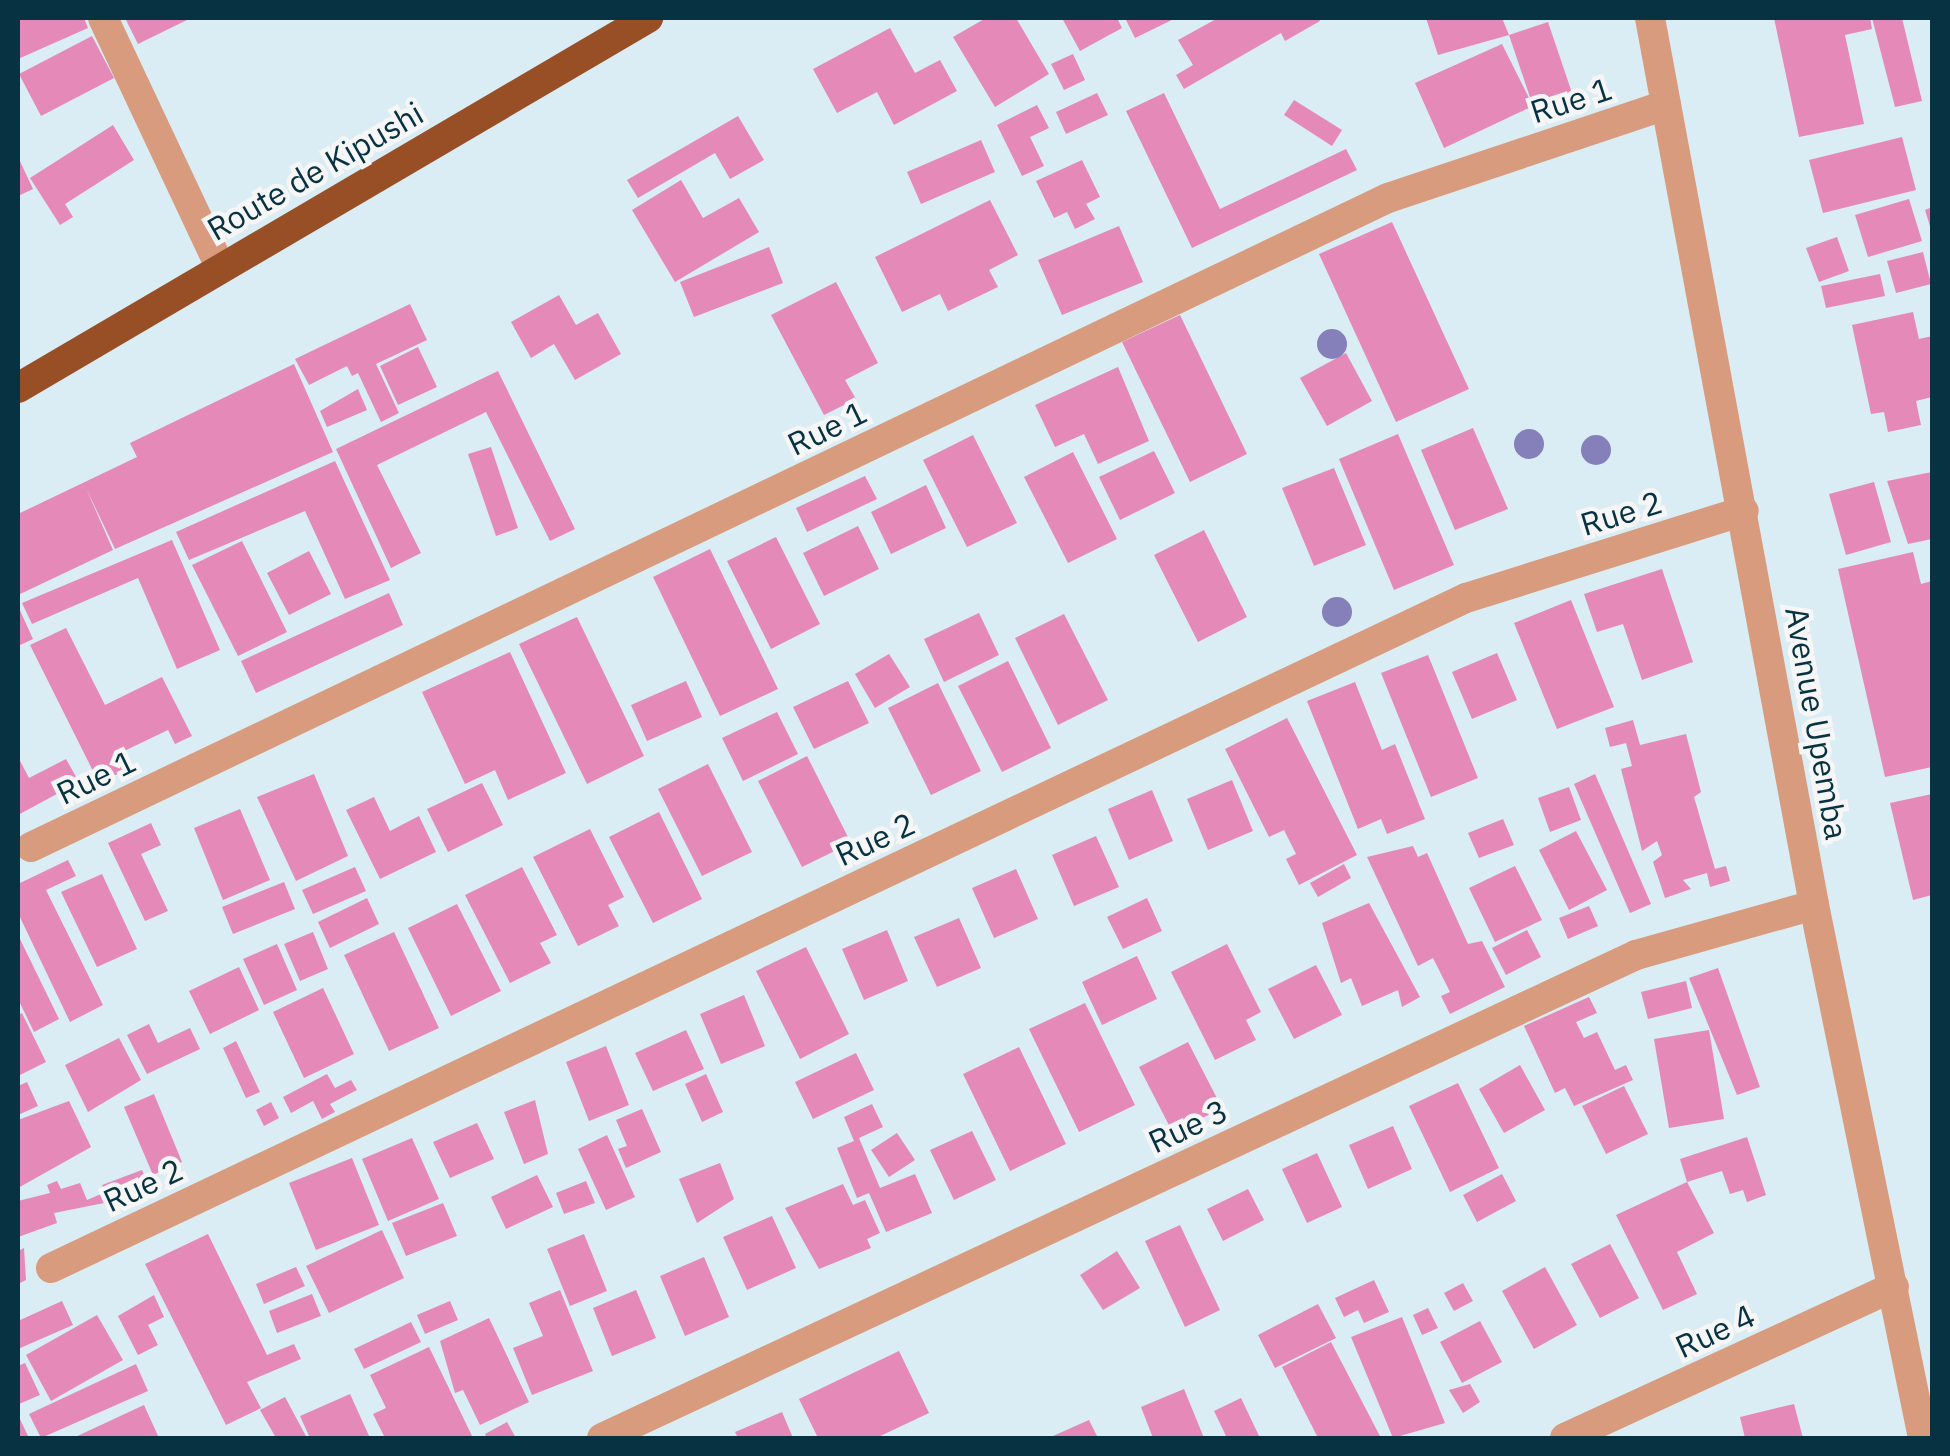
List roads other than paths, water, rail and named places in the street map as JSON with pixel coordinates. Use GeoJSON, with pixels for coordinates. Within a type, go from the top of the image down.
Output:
{"type":"FeatureCollection","features":[{"type":"Feature","properties":{"kind":"highway","name":"Route de Kipushi"},"geometry":{"type":"LineString","coordinates":[[18,388],[648,18]]}},
{"type":"Feature","properties":{"kind":"street"},"geometry":{"type":"LineString","coordinates":[[103,18],[220,267]]}},
{"type":"Feature","properties":{"kind":"street","name":"Avenue Upemba"},"geometry":{"type":"LineString","coordinates":[[1650,18],[1814,904],[1923,1438]]}},
{"type":"Feature","properties":{"kind":"street","name":"Rue 1"},"geometry":{"type":"LineString","coordinates":[[31,847],[1388,198],[1666,105]]}},
{"type":"Feature","properties":{"kind":"street","name":"Rue 2"},"geometry":{"type":"LineString","coordinates":[[51,1268],[1466,598],[1744,511]]}},
{"type":"Feature","properties":{"kind":"street","name":"Rue 3"},"geometry":{"type":"LineString","coordinates":[[602,1438],[1636,955],[1814,904]]}},
{"type":"Feature","properties":{"kind":"street","name":"Rue 4"},"geometry":{"type":"LineString","coordinates":[[1565,1438],[1894,1286]]}}]}
